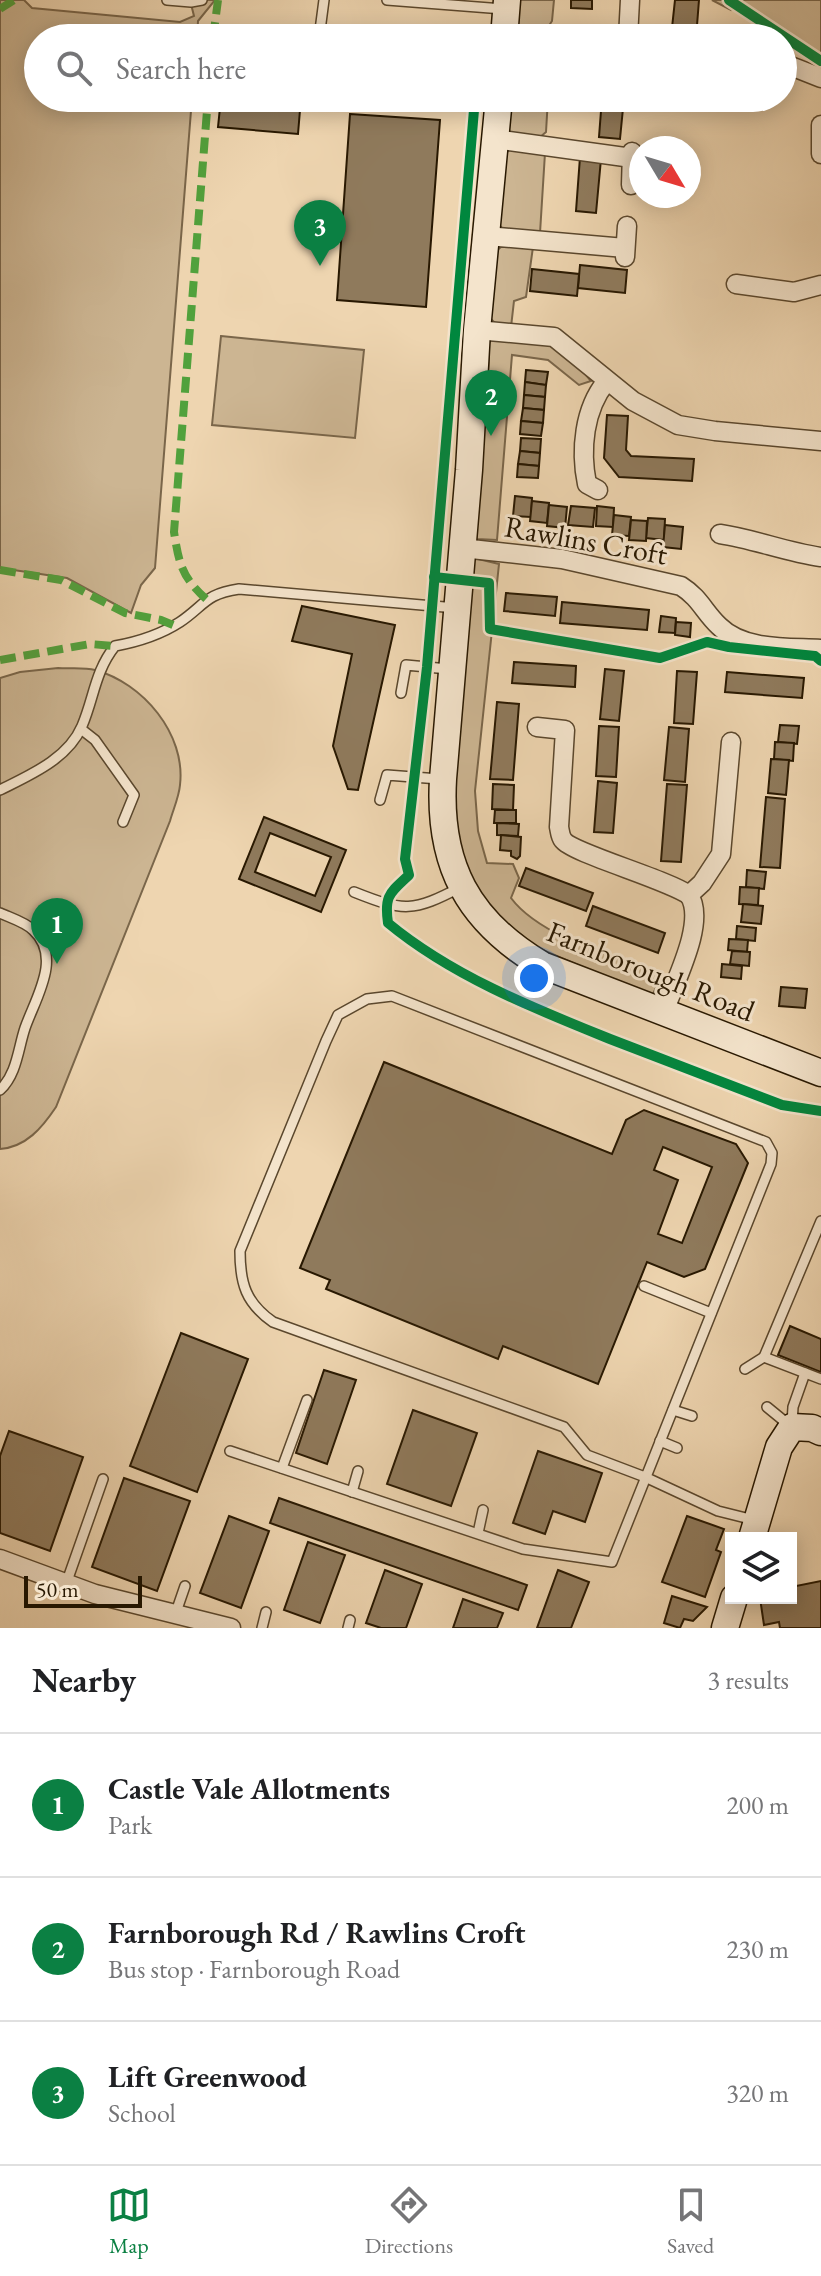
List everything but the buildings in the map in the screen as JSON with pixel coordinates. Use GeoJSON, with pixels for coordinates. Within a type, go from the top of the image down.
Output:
{"type":"FeatureCollection","features":[{"type":"Feature","properties":{"kind":"street"},"geometry":{"type":"LineString","coordinates":[[629,24],[630,0]]}},
{"type":"Feature","properties":{"kind":"street"},"geometry":{"type":"LineString","coordinates":[[797,69],[821,78]]}},
{"type":"Feature","properties":{"kind":"street","name":"Farnborough Road"},"geometry":{"type":"LineString","coordinates":[[498,112],[477,330],[443,779],[441,812],[446,847],[461,887],[480,914],[518,950],[542,965],[821,1073]]}},
{"type":"Feature","properties":{"kind":"street"},"geometry":{"type":"LineString","coordinates":[[821,125],[821,154]]}},
{"type":"Feature","properties":{"kind":"street"},"geometry":{"type":"LineString","coordinates":[[495,139],[629,155]]}},
{"type":"Feature","properties":{"kind":"street"},"geometry":{"type":"LineString","coordinates":[[487,236],[625,254],[627,226]]}},
{"type":"Feature","properties":{"kind":"street"},"geometry":{"type":"LineString","coordinates":[[736,284],[794,292],[821,285]]}},
{"type":"Feature","properties":{"kind":"street"},"geometry":{"type":"LineString","coordinates":[[477,330],[554,337],[606,382],[656,415],[678,425],[821,441]]}},
{"type":"Feature","properties":{"kind":"street"},"geometry":{"type":"LineString","coordinates":[[598,490],[587,484],[583,464],[589,410],[606,382]]}},
{"type":"Feature","properties":{"kind":"street"},"geometry":{"type":"LineString","coordinates":[[720,534],[821,557]]}},
{"type":"Feature","properties":{"kind":"street","name":"Rawlins Croft"},"geometry":{"type":"LineString","coordinates":[[462,548],[562,559],[681,586],[695,595],[719,627],[734,637],[754,644],[821,649]]}},
{"type":"Feature","properties":{"kind":"street"},"geometry":{"type":"LineString","coordinates":[[537,727],[565,730],[559,827],[563,840],[574,848],[638,871],[689,895],[695,903],[696,924],[664,1012]]}},
{"type":"Feature","properties":{"kind":"street"},"geometry":{"type":"LineString","coordinates":[[689,895],[702,883],[721,854],[731,742]]}},
{"type":"Feature","properties":{"kind":"street"},"geometry":{"type":"LineString","coordinates":[[755,1529],[779,1447],[792,1427],[812,1428],[821,1432]]}},
{"type":"Feature","properties":{"kind":"street"},"geometry":{"type":"LineString","coordinates":[[0,1559],[95,1594],[231,1628]]}},
{"type":"Feature","properties":{"kind":"street"},"geometry":{"type":"LineString","coordinates":[[725,1628],[732,1604]]}},
{"type":"Feature","properties":{"kind":"lane"},"geometry":{"type":"LineString","coordinates":[[167,0],[202,0]]}},
{"type":"Feature","properties":{"kind":"lane"},"geometry":{"type":"LineString","coordinates":[[321,24],[324,0]]}},
{"type":"Feature","properties":{"kind":"lane"},"geometry":{"type":"LineString","coordinates":[[387,0],[507,5]]}},
{"type":"Feature","properties":{"kind":"lane"},"geometry":{"type":"LineString","coordinates":[[0,790],[38,772],[65,749],[81,729],[99,670],[115,646],[142,641],[180,622],[206,599],[220,592],[239,589],[456,608]]}},
{"type":"Feature","properties":{"kind":"lane"},"geometry":{"type":"LineString","coordinates":[[401,693],[406,665],[451,670]]}},
{"type":"Feature","properties":{"kind":"lane"},"geometry":{"type":"LineString","coordinates":[[81,729],[95,740],[134,795],[123,822]]}},
{"type":"Feature","properties":{"kind":"lane"},"geometry":{"type":"LineString","coordinates":[[380,800],[387,775],[443,779]]}},
{"type":"Feature","properties":{"kind":"lane"},"geometry":{"type":"LineString","coordinates":[[354,892],[385,904],[410,908],[432,902],[461,887]]}},
{"type":"Feature","properties":{"kind":"lane"},"geometry":{"type":"LineString","coordinates":[[0,913],[34,930],[44,947],[47,965],[10,1081],[0,1090]]}},
{"type":"Feature","properties":{"kind":"lane"},"geometry":{"type":"LineString","coordinates":[[230,1451],[523,1549],[612,1562],[645,1477],[771,1164],[772,1153],[766,1142],[392,996],[367,999],[338,1015],[240,1251],[240,1278],[255,1309],[273,1322],[564,1427],[587,1455],[645,1477],[755,1529]]}},
{"type":"Feature","properties":{"kind":"lane"},"geometry":{"type":"LineString","coordinates":[[745,1369],[764,1357],[821,1221]]}},
{"type":"Feature","properties":{"kind":"lane"},"geometry":{"type":"LineString","coordinates":[[644,1286],[711,1313]]}},
{"type":"Feature","properties":{"kind":"lane"},"geometry":{"type":"LineString","coordinates":[[764,1357],[821,1379]]}},
{"type":"Feature","properties":{"kind":"lane"},"geometry":{"type":"LineString","coordinates":[[792,1427],[793,1407],[805,1373]]}},
{"type":"Feature","properties":{"kind":"lane"},"geometry":{"type":"LineString","coordinates":[[282,1468],[307,1400]]}},
{"type":"Feature","properties":{"kind":"lane"},"geometry":{"type":"LineString","coordinates":[[767,1407],[792,1427]]}},
{"type":"Feature","properties":{"kind":"lane"},"geometry":{"type":"LineString","coordinates":[[673,1410],[692,1416]]}},
{"type":"Feature","properties":{"kind":"lane"},"geometry":{"type":"LineString","coordinates":[[660,1441],[677,1448]]}},
{"type":"Feature","properties":{"kind":"lane"},"geometry":{"type":"LineString","coordinates":[[352,1492],[358,1471]]}},
{"type":"Feature","properties":{"kind":"lane"},"geometry":{"type":"LineString","coordinates":[[66,1584],[103,1479]]}},
{"type":"Feature","properties":{"kind":"lane"},"geometry":{"type":"LineString","coordinates":[[478,1533],[483,1510]]}},
{"type":"Feature","properties":{"kind":"lane"},"geometry":{"type":"LineString","coordinates":[[175,1615],[185,1586]]}},
{"type":"Feature","properties":{"kind":"lane"},"geometry":{"type":"LineString","coordinates":[[262,1628],[266,1612]]}},
{"type":"Feature","properties":{"kind":"shaded area"},"geometry":{"type":"Polygon","coordinates":[[[0,0],[24,0],[32,8],[180,22],[194,16],[190,0],[215,0],[198,24],[24,24],[24,112],[191,112],[155,568],[141,585],[131,613],[67,578],[0,568],[0,0]]]}},
{"type":"Feature","properties":{"kind":"shaded area"},"geometry":{"type":"Polygon","coordinates":[[[519,0],[554,0],[550,24],[516,24],[519,0]]]}},
{"type":"Feature","properties":{"kind":"shaded area"},"geometry":{"type":"Polygon","coordinates":[[[712,0],[821,0],[821,56],[797,43],[797,24],[769,24],[737,2],[731,10],[712,0]]]}},
{"type":"Feature","properties":{"kind":"shaded area"},"geometry":{"type":"Polygon","coordinates":[[[505,112],[547,112],[546,132],[539,138],[509,133],[504,127],[505,112]]]}},
{"type":"Feature","properties":{"kind":"shaded area"},"geometry":{"type":"Polygon","coordinates":[[[511,149],[545,153],[540,233],[504,230],[497,223],[502,156],[511,149]]]}},
{"type":"Feature","properties":{"kind":"shaded area"},"geometry":{"type":"Polygon","coordinates":[[[501,247],[533,247],[526,297],[514,301],[511,327],[497,325],[490,318],[495,252],[501,247]]]}},
{"type":"Feature","properties":{"kind":"shaded area"},"geometry":{"type":"Polygon","coordinates":[[[221,336],[364,350],[355,438],[212,425],[221,336]]]}},
{"type":"Feature","properties":{"kind":"shaded area"},"geometry":{"type":"Polygon","coordinates":[[[491,340],[550,344],[567,352],[591,381],[579,385],[548,360],[512,355],[497,540],[477,539],[470,534],[476,520],[489,358],[483,351],[491,340]]]}},
{"type":"Feature","properties":{"kind":"shaded area"},"geometry":{"type":"Polygon","coordinates":[[[474,558],[499,564],[475,791],[478,831],[487,863],[513,864],[519,878],[511,898],[540,924],[580,945],[662,975],[653,994],[645,994],[536,947],[486,907],[465,869],[454,830],[451,794],[474,558]]]}},
{"type":"Feature","properties":{"kind":"shaded area"},"geometry":{"type":"Polygon","coordinates":[[[58,668],[95,670],[129,686],[145,699],[158,713],[176,747],[180,785],[170,821],[56,1107],[32,1135],[18,1145],[0,1149],[0,678],[20,672],[58,668]]]}},
{"type":"Feature","properties":{"kind":"marked path"},"geometry":{"type":"LineString","coordinates":[[0,9],[14,0]]}},
{"type":"Feature","properties":{"kind":"marked path"},"geometry":{"type":"LineString","coordinates":[[215,24],[218,0]]}},
{"type":"Feature","properties":{"kind":"marked path"},"geometry":{"type":"LineString","coordinates":[[206,599],[183,569],[174,532],[207,112]]}},
{"type":"Feature","properties":{"kind":"marked path"},"geometry":{"type":"LineString","coordinates":[[0,570],[61,580],[125,613],[173,625]]}},
{"type":"Feature","properties":{"kind":"marked path"},"geometry":{"type":"LineString","coordinates":[[0,660],[90,644],[115,646]]}},
{"type":"Feature","properties":{"kind":"cycle path"},"geometry":{"type":"LineString","coordinates":[[729,0],[765,24]]}},
{"type":"Feature","properties":{"kind":"cycle path"},"geometry":{"type":"LineString","coordinates":[[797,45],[821,61]]}},
{"type":"Feature","properties":{"kind":"cycle path"},"geometry":{"type":"LineString","coordinates":[[474,112],[427,667],[405,859],[409,875],[390,895],[388,923],[439,959],[523,1003],[782,1105],[821,1111]]}},
{"type":"Feature","properties":{"kind":"cycle path"},"geometry":{"type":"LineString","coordinates":[[434,577],[489,583],[490,629],[660,658],[707,642],[815,656],[821,661]]}},
{"type":"Feature","properties":{"kind":"place","name":"Lift Greenwood"},"geometry":{"type":"Point","coordinates":[320,266]}},
{"type":"Feature","properties":{"kind":"place","name":"Farnborough Rd / Rawlins Croft"},"geometry":{"type":"Point","coordinates":[491,436]}},
{"type":"Feature","properties":{"kind":"place","name":"Castle Vale Allotments"},"geometry":{"type":"Point","coordinates":[57,964]}}]}
